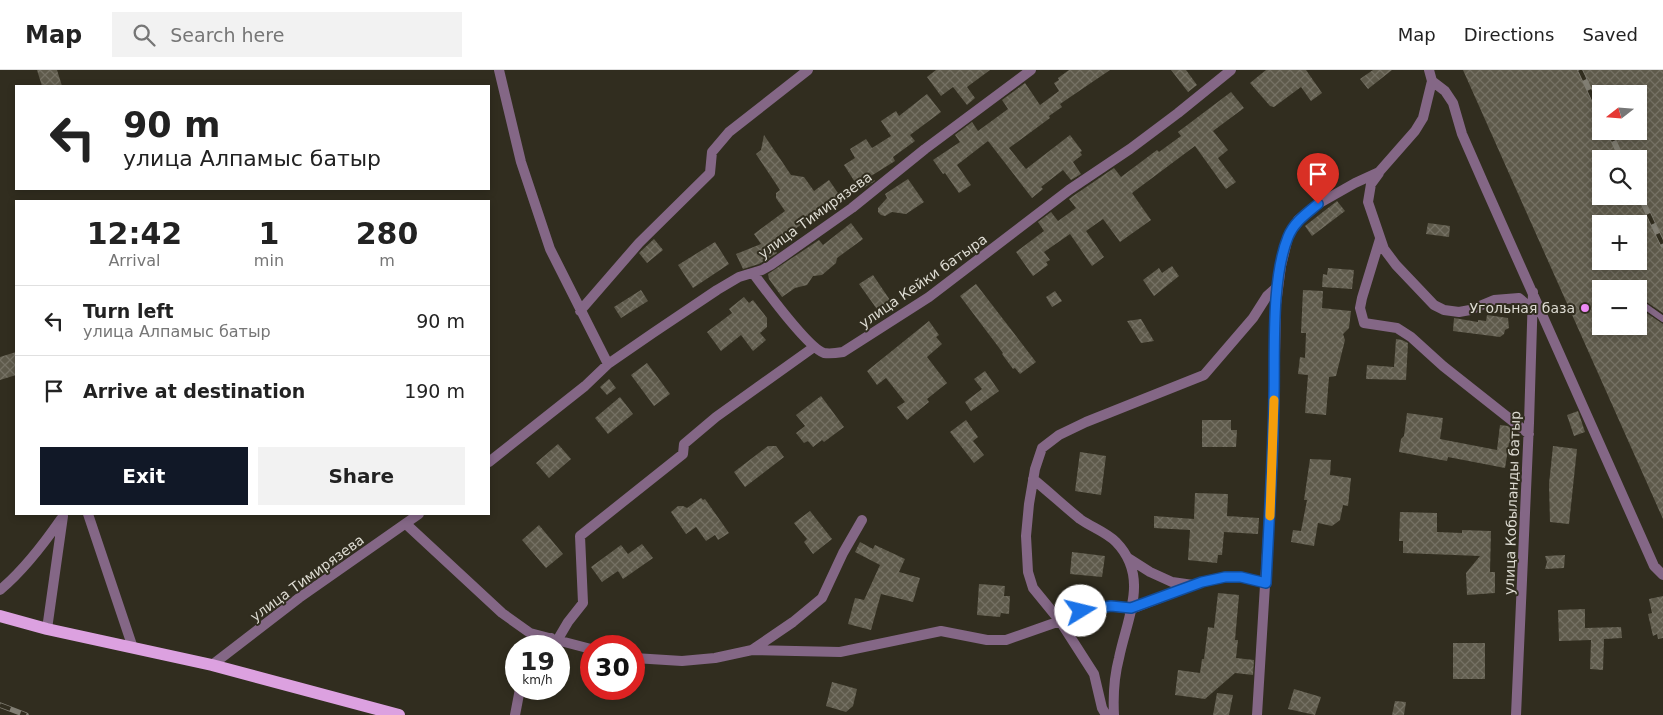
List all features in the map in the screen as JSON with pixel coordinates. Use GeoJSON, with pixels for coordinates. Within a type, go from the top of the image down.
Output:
{"type":"FeatureCollection","features":[{"type":"Feature","properties":{"kind":"main road"},"geometry":{"type":"LineString","coordinates":[[0,616],[47,629],[212,665],[399,715]]}},
{"type":"Feature","properties":{"kind":"street"},"geometry":{"type":"LineString","coordinates":[[499,70],[521,162],[550,249],[608,364]]}},
{"type":"Feature","properties":{"kind":"street"},"geometry":{"type":"LineString","coordinates":[[580,311],[639,242],[710,173],[712,152],[729,132],[808,70]]}},
{"type":"Feature","properties":{"kind":"street","name":"улица Тимирязева"},"geometry":{"type":"LineString","coordinates":[[490,461],[585,386],[608,364],[717,290],[739,277],[771,265],[852,208],[925,149],[1031,70]]}},
{"type":"Feature","properties":{"kind":"street","name":"улица Кейки батыра"},"geometry":{"type":"LineString","coordinates":[[814,347],[822,352],[832,354],[843,352],[914,307],[1069,190],[1178,114],[1231,70]]}},
{"type":"Feature","properties":{"kind":"street"},"geometry":{"type":"LineString","coordinates":[[1429,70],[1432,82],[1423,118],[1371,184],[1368,202],[1384,249],[1396,266],[1434,305],[1444,310],[1459,312],[1470,310],[1494,300],[1519,298],[1532,309]]}},
{"type":"Feature","properties":{"kind":"street"},"geometry":{"type":"LineString","coordinates":[[1432,82],[1445,91],[1453,103],[1462,134],[1654,566],[1663,575]]}},
{"type":"Feature","properties":{"kind":"street"},"geometry":{"type":"LineString","coordinates":[[1257,715],[1273,455],[1276,304],[1280,266],[1288,237],[1298,220],[1318,204],[1379,172]]}},
{"type":"Feature","properties":{"kind":"street"},"geometry":{"type":"LineString","coordinates":[[1380,239],[1360,308],[1364,323],[1397,328],[1411,337],[1443,366],[1529,434]]}},
{"type":"Feature","properties":{"kind":"street"},"geometry":{"type":"LineString","coordinates":[[557,635],[583,603],[580,536],[683,454],[684,444],[716,417],[814,347],[782,312],[753,273]]}},
{"type":"Feature","properties":{"kind":"street"},"geometry":{"type":"LineString","coordinates":[[1104,713],[1094,674],[1060,621],[1033,588],[1028,572],[1026,536],[1034,469],[1042,448],[1058,435],[1204,375],[1253,318],[1266,296],[1278,286]]}},
{"type":"Feature","properties":{"kind":"street","name":"улица Кобыланды батыр"},"geometry":{"type":"LineString","coordinates":[[1516,715],[1529,434],[1533,292]]}},
{"type":"Feature","properties":{"kind":"street"},"geometry":{"type":"LineString","coordinates":[[1033,479],[1081,519],[1115,541],[1128,558],[1134,576],[1134,598],[1118,658],[1113,692],[1114,715]]}},
{"type":"Feature","properties":{"kind":"street"},"geometry":{"type":"LineString","coordinates":[[0,590],[14,578],[47,539],[64,515]]}},
{"type":"Feature","properties":{"kind":"street"},"geometry":{"type":"LineString","coordinates":[[47,629],[64,515]]}},
{"type":"Feature","properties":{"kind":"street"},"geometry":{"type":"LineString","coordinates":[[88,515],[133,648]]}},
{"type":"Feature","properties":{"kind":"street","name":"улица Тимирязева"},"geometry":{"type":"LineString","coordinates":[[212,665],[299,598],[418,515]]}},
{"type":"Feature","properties":{"kind":"street"},"geometry":{"type":"LineString","coordinates":[[752,650],[793,622],[822,598],[862,520]]}},
{"type":"Feature","properties":{"kind":"street"},"geometry":{"type":"LineString","coordinates":[[406,524],[502,613],[530,634],[535,635]]}},
{"type":"Feature","properties":{"kind":"street"},"geometry":{"type":"LineString","coordinates":[[1128,558],[1150,572],[1172,582],[1194,585]]}},
{"type":"Feature","properties":{"kind":"street"},"geometry":{"type":"LineString","coordinates":[[645,659],[682,661],[715,658],[752,650],[840,652],[941,631],[987,640],[1006,640],[1060,621],[1081,611],[1111,606],[1131,608],[1194,585],[1225,577],[1241,577],[1266,583]]}},
{"type":"Feature","properties":{"kind":"street"},"geometry":{"type":"LineString","coordinates":[[515,715],[518,700]]}},
{"type":"Feature","properties":{"kind":"lane"},"geometry":{"type":"LineString","coordinates":[[1647,308],[1663,319]]}},
{"type":"Feature","properties":{"kind":"building"},"geometry":{"type":"Polygon","coordinates":[[[37,70],[57,70],[62,85],[42,85],[37,70]]]}},
{"type":"Feature","properties":{"kind":"building"},"geometry":{"type":"Polygon","coordinates":[[[936,70],[990,70],[967,87],[975,98],[967,105],[953,87],[941,96],[927,77],[936,70]]]}},
{"type":"Feature","properties":{"kind":"building"},"geometry":{"type":"Polygon","coordinates":[[[1069,70],[1110,70],[1060,104],[1062,107],[1049,116],[1050,118],[1009,148],[1026,169],[1070,135],[1082,151],[1080,152],[1082,155],[1073,162],[1081,174],[1071,180],[1063,170],[1041,187],[1043,189],[1032,198],[988,141],[957,165],[971,185],[959,193],[933,160],[960,142],[955,135],[972,122],[978,131],[1008,109],[1002,100],[1025,83],[1040,105],[1059,91],[1054,83],[1069,70]]]}},
{"type":"Feature","properties":{"kind":"building"},"geometry":{"type":"Polygon","coordinates":[[[1171,70],[1186,70],[1197,85],[1188,92],[1171,70]]]}},
{"type":"Feature","properties":{"kind":"building"},"geometry":{"type":"Polygon","coordinates":[[[1266,70],[1306,70],[1322,93],[1311,101],[1301,87],[1274,107],[1270,106],[1250,83],[1266,70]]]}},
{"type":"Feature","properties":{"kind":"building"},"geometry":{"type":"Polygon","coordinates":[[[1373,70],[1392,70],[1368,89],[1360,79],[1373,70]]]}},
{"type":"Feature","properties":{"kind":"building","name":"Угольная база"},"geometry":{"type":"Polygon","coordinates":[[[1463,70],[1663,70],[1663,313],[1647,302],[1647,280],[1592,280],[1592,335],[1647,335],[1647,313],[1663,324],[1663,519],[1463,70]]]}},
{"type":"Feature","properties":{"kind":"building"},"geometry":{"type":"Polygon","coordinates":[[[1231,92],[1244,108],[1213,131],[1228,150],[1218,158],[1236,182],[1226,189],[1195,146],[1132,193],[1151,220],[1120,242],[1103,219],[1086,231],[1104,257],[1092,266],[1070,234],[1044,252],[1050,260],[1046,262],[1048,265],[1033,276],[1016,252],[1044,231],[1038,222],[1051,212],[1058,221],[1076,208],[1069,199],[1073,196],[1114,168],[1121,177],[1157,150],[1159,152],[1181,136],[1178,132],[1231,92]]]}},
{"type":"Feature","properties":{"kind":"building"},"geometry":{"type":"Polygon","coordinates":[[[927,94],[941,112],[910,135],[915,141],[893,157],[895,161],[871,176],[875,181],[860,190],[844,165],[855,158],[850,149],[866,139],[872,148],[891,136],[881,121],[896,111],[899,116],[927,94]]]}},
{"type":"Feature","properties":{"kind":"building"},"geometry":{"type":"Polygon","coordinates":[[[764,135],[791,175],[804,177],[814,191],[829,180],[840,196],[772,246],[777,253],[759,264],[743,269],[736,254],[761,244],[754,234],[785,211],[776,198],[776,193],[780,190],[756,154],[761,150],[764,135]]]}},
{"type":"Feature","properties":{"kind":"building"},"geometry":{"type":"Polygon","coordinates":[[[908,179],[924,202],[906,214],[892,212],[885,216],[881,215],[878,212],[878,208],[887,198],[885,194],[908,179]]]}},
{"type":"Feature","properties":{"kind":"building"},"geometry":{"type":"Polygon","coordinates":[[[1337,201],[1345,211],[1312,236],[1305,226],[1337,201]]]}},
{"type":"Feature","properties":{"kind":"building"},"geometry":{"type":"Polygon","coordinates":[[[851,223],[863,239],[837,258],[836,263],[822,275],[813,276],[807,285],[795,288],[782,297],[769,279],[768,274],[819,240],[823,245],[851,223]]]}},
{"type":"Feature","properties":{"kind":"building"},"geometry":{"type":"Polygon","coordinates":[[[1428,223],[1450,226],[1449,237],[1426,234],[1428,223]]]}},
{"type":"Feature","properties":{"kind":"building"},"geometry":{"type":"Polygon","coordinates":[[[654,239],[663,250],[647,263],[639,253],[654,239]]]}},
{"type":"Feature","properties":{"kind":"building"},"geometry":{"type":"Polygon","coordinates":[[[715,242],[729,264],[693,288],[678,265],[715,242]]]}},
{"type":"Feature","properties":{"kind":"building"},"geometry":{"type":"Polygon","coordinates":[[[1172,266],[1179,276],[1154,296],[1143,280],[1159,268],[1162,273],[1172,266]]]}},
{"type":"Feature","properties":{"kind":"building"},"geometry":{"type":"Polygon","coordinates":[[[1328,268],[1354,270],[1352,289],[1322,287],[1323,274],[1327,275],[1328,268]]]}},
{"type":"Feature","properties":{"kind":"building"},"geometry":{"type":"Polygon","coordinates":[[[873,275],[892,303],[879,312],[859,284],[873,275]]]}},
{"type":"Feature","properties":{"kind":"building"},"geometry":{"type":"Polygon","coordinates":[[[976,284],[1036,362],[1020,374],[1015,368],[1013,369],[960,296],[976,284]]]}},
{"type":"Feature","properties":{"kind":"building"},"geometry":{"type":"Polygon","coordinates":[[[641,290],[648,301],[621,318],[614,307],[641,290]]]}},
{"type":"Feature","properties":{"kind":"building"},"geometry":{"type":"Polygon","coordinates":[[[1303,290],[1323,291],[1322,308],[1351,311],[1349,328],[1343,334],[1345,340],[1336,376],[1329,377],[1326,415],[1305,413],[1308,375],[1298,374],[1300,357],[1305,358],[1306,333],[1301,333],[1303,290]]]}},
{"type":"Feature","properties":{"kind":"building"},"geometry":{"type":"Polygon","coordinates":[[[1055,291],[1062,301],[1052,307],[1046,297],[1055,291]]]}},
{"type":"Feature","properties":{"kind":"building"},"geometry":{"type":"Polygon","coordinates":[[[744,297],[749,303],[753,300],[767,318],[767,327],[760,333],[766,340],[753,351],[741,335],[721,351],[707,332],[732,313],[729,309],[744,297]]]}},
{"type":"Feature","properties":{"kind":"building"},"geometry":{"type":"Polygon","coordinates":[[[1487,315],[1508,318],[1509,328],[1500,337],[1453,331],[1454,318],[1478,322],[1478,320],[1486,321],[1487,315]]]}},
{"type":"Feature","properties":{"kind":"building"},"geometry":{"type":"Polygon","coordinates":[[[1141,319],[1154,341],[1141,343],[1127,321],[1141,319]]]}},
{"type":"Feature","properties":{"kind":"building"},"geometry":{"type":"Polygon","coordinates":[[[929,321],[939,335],[936,337],[942,344],[927,357],[947,383],[927,399],[929,402],[907,420],[897,407],[905,402],[886,378],[877,385],[867,371],[929,321]]]}},
{"type":"Feature","properties":{"kind":"building"},"geometry":{"type":"Polygon","coordinates":[[[1396,339],[1408,343],[1406,380],[1366,379],[1367,365],[1394,367],[1396,339]]]}},
{"type":"Feature","properties":{"kind":"building"},"geometry":{"type":"Polygon","coordinates":[[[15,352],[15,375],[0,380],[0,357],[15,352]]]}},
{"type":"Feature","properties":{"kind":"building"},"geometry":{"type":"Polygon","coordinates":[[[647,363],[670,394],[654,406],[631,375],[647,363]]]}},
{"type":"Feature","properties":{"kind":"building"},"geometry":{"type":"Polygon","coordinates":[[[985,371],[999,391],[971,411],[965,402],[982,389],[974,379],[985,371]]]}},
{"type":"Feature","properties":{"kind":"building"},"geometry":{"type":"Polygon","coordinates":[[[609,379],[616,388],[607,395],[600,387],[609,379]]]}},
{"type":"Feature","properties":{"kind":"building"},"geometry":{"type":"Polygon","coordinates":[[[821,396],[844,427],[824,442],[822,440],[813,447],[808,441],[804,443],[796,433],[805,426],[796,415],[821,396]]]}},
{"type":"Feature","properties":{"kind":"building"},"geometry":{"type":"Polygon","coordinates":[[[620,397],[633,414],[608,434],[595,418],[620,397]]]}},
{"type":"Feature","properties":{"kind":"building"},"geometry":{"type":"Polygon","coordinates":[[[1578,411],[1585,432],[1574,436],[1567,415],[1578,411]]]}},
{"type":"Feature","properties":{"kind":"building"},"geometry":{"type":"Polygon","coordinates":[[[1407,413],[1443,418],[1440,439],[1497,450],[1500,425],[1508,426],[1515,432],[1514,444],[1509,443],[1505,468],[1448,457],[1447,461],[1399,452],[1401,439],[1404,436],[1407,413]]]}},
{"type":"Feature","properties":{"kind":"building"},"geometry":{"type":"Polygon","coordinates":[[[966,420],[978,437],[973,441],[984,455],[974,463],[950,432],[966,420]]]}},
{"type":"Feature","properties":{"kind":"building"},"geometry":{"type":"Polygon","coordinates":[[[1202,420],[1231,420],[1231,430],[1237,430],[1236,447],[1202,447],[1202,420]]]}},
{"type":"Feature","properties":{"kind":"building"},"geometry":{"type":"Polygon","coordinates":[[[558,444],[571,459],[549,478],[536,463],[558,444]]]}},
{"type":"Feature","properties":{"kind":"building"},"geometry":{"type":"Polygon","coordinates":[[[768,446],[776,446],[784,457],[745,487],[734,472],[768,446]]]}},
{"type":"Feature","properties":{"kind":"building"},"geometry":{"type":"Polygon","coordinates":[[[1553,446],[1577,449],[1569,524],[1550,522],[1549,484],[1553,446]]]}},
{"type":"Feature","properties":{"kind":"building"},"geometry":{"type":"Polygon","coordinates":[[[1080,452],[1106,456],[1101,495],[1075,491],[1080,452]]]}},
{"type":"Feature","properties":{"kind":"building"},"geometry":{"type":"Polygon","coordinates":[[[1310,459],[1331,460],[1330,475],[1351,478],[1348,506],[1343,505],[1340,520],[1332,526],[1318,523],[1314,546],[1291,542],[1293,530],[1301,531],[1307,500],[1304,500],[1310,459]]]}},
{"type":"Feature","properties":{"kind":"building"},"geometry":{"type":"Polygon","coordinates":[[[1195,493],[1228,494],[1227,516],[1259,518],[1258,534],[1224,532],[1222,555],[1218,555],[1217,563],[1188,560],[1190,530],[1154,528],[1154,516],[1194,519],[1195,493]]]}},
{"type":"Feature","properties":{"kind":"building"},"geometry":{"type":"Polygon","coordinates":[[[701,498],[705,499],[729,533],[718,540],[715,535],[706,541],[696,527],[686,534],[671,512],[678,506],[687,508],[701,498]]]}},
{"type":"Feature","properties":{"kind":"building"},"geometry":{"type":"Polygon","coordinates":[[[810,511],[832,539],[813,554],[804,542],[807,539],[794,523],[810,511]]]}},
{"type":"Feature","properties":{"kind":"building"},"geometry":{"type":"Polygon","coordinates":[[[1400,512],[1437,513],[1437,532],[1462,533],[1462,530],[1491,531],[1490,572],[1495,572],[1495,593],[1467,595],[1466,573],[1480,556],[1403,553],[1403,541],[1399,541],[1400,512]]]}},
{"type":"Feature","properties":{"kind":"building"},"geometry":{"type":"Polygon","coordinates":[[[539,525],[563,554],[546,568],[522,540],[539,525]]]}},
{"type":"Feature","properties":{"kind":"building"},"geometry":{"type":"Polygon","coordinates":[[[860,542],[873,549],[875,545],[905,559],[899,572],[920,578],[913,602],[881,594],[871,630],[848,624],[855,598],[864,600],[880,565],[855,552],[860,542]]]}},
{"type":"Feature","properties":{"kind":"building"},"geometry":{"type":"Polygon","coordinates":[[[642,544],[653,558],[623,579],[618,571],[602,582],[591,567],[621,545],[628,554],[642,544]]]}},
{"type":"Feature","properties":{"kind":"building"},"geometry":{"type":"Polygon","coordinates":[[[1072,552],[1105,556],[1102,577],[1070,574],[1072,552]]]}},
{"type":"Feature","properties":{"kind":"building"},"geometry":{"type":"Polygon","coordinates":[[[1565,555],[1564,568],[1545,569],[1547,562],[1545,556],[1565,555]]]}},
{"type":"Feature","properties":{"kind":"building"},"geometry":{"type":"Polygon","coordinates":[[[979,584],[1005,586],[1004,596],[1010,596],[1009,614],[1001,613],[1000,617],[977,615],[979,584]]]}},
{"type":"Feature","properties":{"kind":"building"},"geometry":{"type":"Polygon","coordinates":[[[1218,593],[1239,595],[1235,640],[1238,640],[1236,658],[1254,660],[1253,675],[1235,673],[1205,699],[1175,695],[1178,670],[1200,673],[1202,659],[1204,659],[1208,627],[1214,628],[1218,593]]]}},
{"type":"Feature","properties":{"kind":"building"},"geometry":{"type":"Polygon","coordinates":[[[1663,596],[1663,638],[1658,639],[1657,634],[1653,636],[1648,614],[1652,613],[1649,599],[1663,596]]]}},
{"type":"Feature","properties":{"kind":"building"},"geometry":{"type":"Polygon","coordinates":[[[1585,609],[1585,628],[1621,627],[1622,638],[1604,639],[1603,670],[1590,669],[1591,640],[1559,641],[1558,610],[1585,609]]]}},
{"type":"Feature","properties":{"kind":"building"},"geometry":{"type":"Polygon","coordinates":[[[1453,643],[1485,643],[1485,679],[1453,679],[1453,643]]]}},
{"type":"Feature","properties":{"kind":"building"},"geometry":{"type":"Polygon","coordinates":[[[832,682],[857,689],[853,706],[846,712],[826,706],[832,682]]]}},
{"type":"Feature","properties":{"kind":"building"},"geometry":{"type":"Polygon","coordinates":[[[1294,689],[1321,697],[1315,715],[1288,709],[1294,689]]]}},
{"type":"Feature","properties":{"kind":"building"},"geometry":{"type":"Polygon","coordinates":[[[1217,693],[1233,695],[1229,715],[1213,715],[1217,693]]]}},
{"type":"Feature","properties":{"kind":"building"},"geometry":{"type":"Polygon","coordinates":[[[1395,701],[1406,702],[1404,715],[1392,715],[1395,701]]]}},
{"type":"Feature","properties":{"kind":"railway"},"geometry":{"type":"LineString","coordinates":[[1580,70],[1592,96]]}},
{"type":"Feature","properties":{"kind":"railway"},"geometry":{"type":"LineString","coordinates":[[1613,140],[1618,150]]}},
{"type":"Feature","properties":{"kind":"railway"},"geometry":{"type":"LineString","coordinates":[[1644,205],[1663,245]]}},
{"type":"Feature","properties":{"kind":"railway"},"geometry":{"type":"LineString","coordinates":[[0,705],[26,715]]}},
{"type":"Feature","properties":{"kind":"slow traffic"},"geometry":{"type":"LineString","coordinates":[[1270,516],[1274,400]]}},
{"type":"Feature","properties":{"kind":"place","name":"Угольная база"},"geometry":{"type":"Point","coordinates":[1585,308]}},
{"type":"Feature","properties":{"kind":"route"},"geometry":{"type":"LineString","coordinates":[[1081,611],[1111,606],[1131,608],[1202,582],[1225,577],[1241,577],[1266,583],[1273,455],[1276,304],[1280,266],[1288,237],[1298,220],[1318,204]]}}]}
